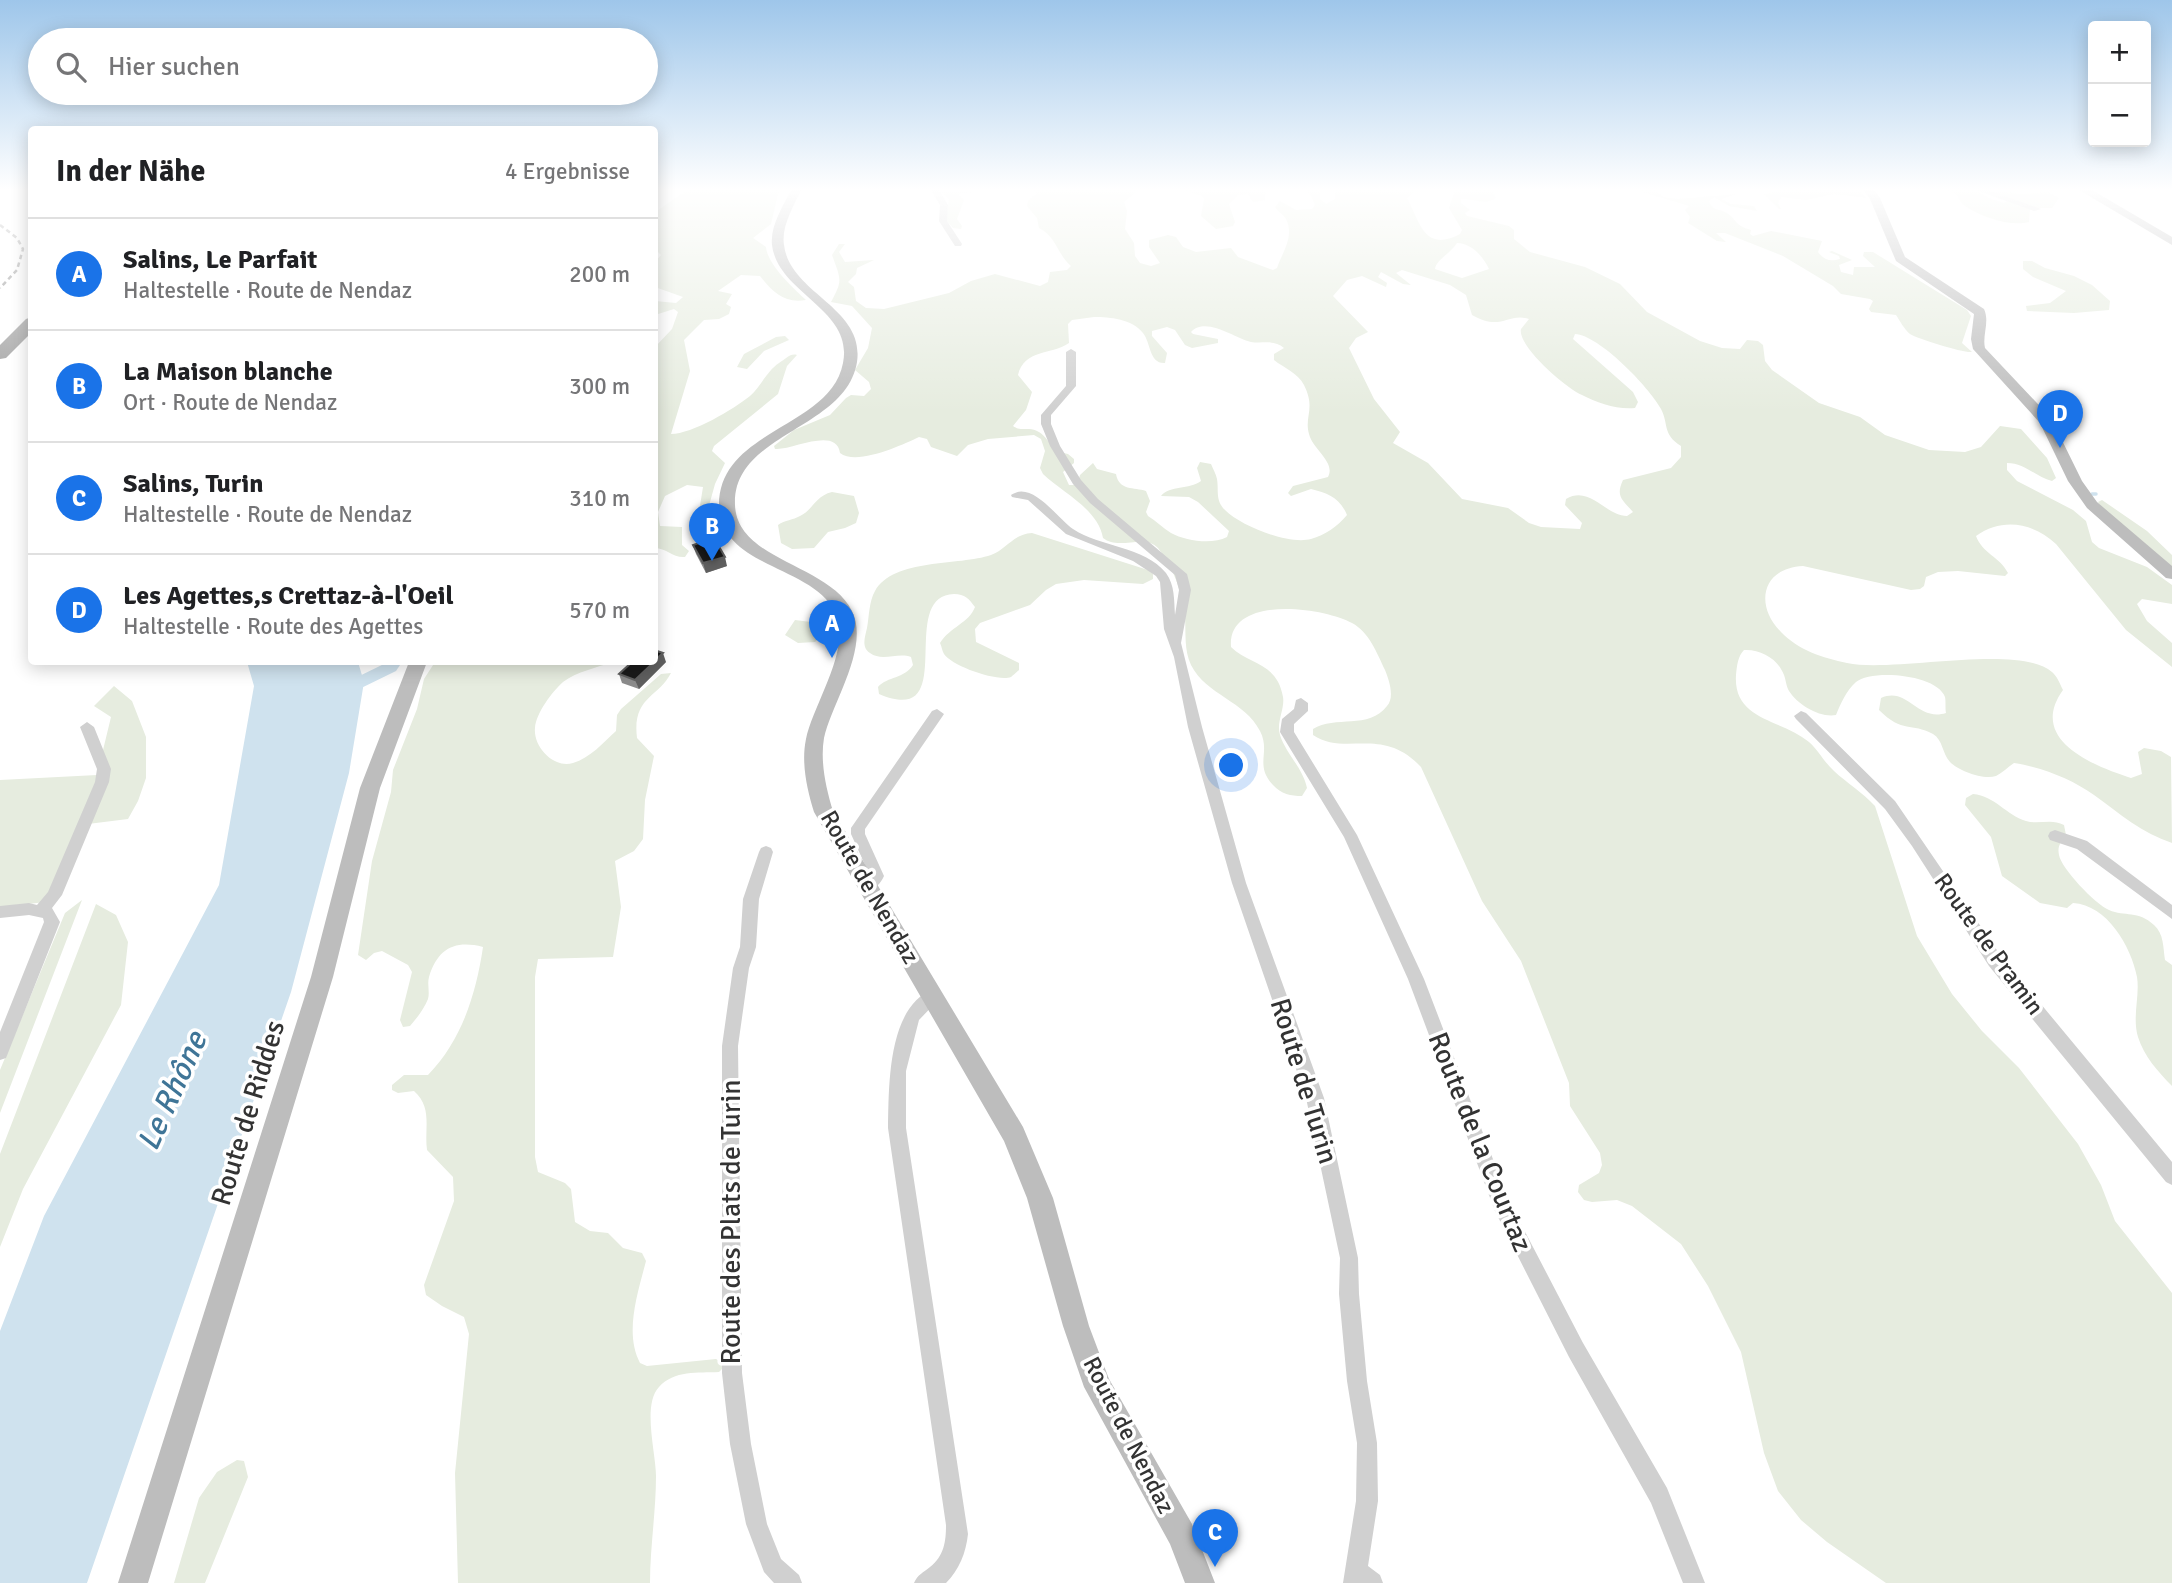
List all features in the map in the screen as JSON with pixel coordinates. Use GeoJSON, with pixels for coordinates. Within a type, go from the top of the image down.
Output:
{"type":"FeatureCollection","features":[{"type":"Feature","properties":{"kind":"highway"},"geometry":{"type":"LineString","coordinates":[[0,354],[28,326]]}},
{"type":"Feature","properties":{"kind":"highway"},"geometry":{"type":"LineString","coordinates":[[0,370],[28,343]]}},
{"type":"Feature","properties":{"kind":"main road","name":"Route de Nendaz"},"geometry":{"type":"LineString","coordinates":[[785,264],[841,325],[849,340],[850,360],[840,385],[824,403],[746,460],[730,484],[727,509],[734,527],[749,546],[816,584],[828,593],[844,613],[848,632],[846,649],[818,724],[814,771],[824,812],[1014,1135],[1040,1198],[1076,1326],[1098,1387],[1181,1535],[1200,1583]]}},
{"type":"Feature","properties":{"kind":"main road"},"geometry":{"type":"LineString","coordinates":[[1909,264],[1980,312],[1982,319],[1976,339],[1979,349],[2046,421],[2086,498],[2102,515],[2172,574]]}},
{"type":"Feature","properties":{"kind":"main road","name":"Route de Riddes"},"geometry":{"type":"LineString","coordinates":[[133,1583],[322,977],[339,917],[363,811],[417,665]]}},
{"type":"Feature","properties":{"kind":"street"},"geometry":{"type":"LineString","coordinates":[[1071,352],[1071,386],[1048,412],[1046,424],[1081,488],[1181,574],[1184,596],[1179,638],[1175,641]]}},
{"type":"Feature","properties":{"kind":"street","name":"Route de Turin"},"geometry":{"type":"LineString","coordinates":[[1016,495],[1031,498],[1070,531],[1146,564],[1160,573],[1166,582],[1169,618],[1195,726],[1239,883],[1315,1098],[1347,1245],[1357,1381],[1367,1443],[1367,1501],[1361,1579]]}},
{"type":"Feature","properties":{"kind":"street","name":"Route de la Courtaz"},"geometry":{"type":"LineString","coordinates":[[1301,703],[1300,711],[1287,722],[1287,732],[1339,817],[1361,859],[1416,979],[1505,1214],[1576,1350],[1659,1496],[1694,1583]]}},
{"type":"Feature","properties":{"kind":"street"},"geometry":{"type":"LineString","coordinates":[[867,885],[877,876],[858,828],[937,714]]}},
{"type":"Feature","properties":{"kind":"street","name":"Route de Pramin"},"geometry":{"type":"LineString","coordinates":[[1801,716],[1890,805],[1995,961],[2172,1176]]}},
{"type":"Feature","properties":{"kind":"street"},"geometry":{"type":"LineString","coordinates":[[43,910],[54,895],[102,782],[104,769],[87,727]]}},
{"type":"Feature","properties":{"kind":"street"},"geometry":{"type":"LineString","coordinates":[[2055,836],[2082,845],[2172,913]]}},
{"type":"Feature","properties":{"kind":"street","name":"Route des Plats de Turin"},"geometry":{"type":"LineString","coordinates":[[766,852],[751,899],[748,947],[741,968],[730,1046],[732,1373],[735,1408],[759,1536],[771,1563],[791,1583]]}},
{"type":"Feature","properties":{"kind":"street"},"geometry":{"type":"LineString","coordinates":[[0,912],[43,910],[51,916],[51,928],[0,1053]]}},
{"type":"Feature","properties":{"kind":"street"},"geometry":{"type":"LineString","coordinates":[[925,1583],[939,1577],[952,1558],[957,1525],[897,1128],[896,1092],[898,1071],[912,1016],[934,996]]}},
{"type":"Feature","properties":{"kind":"shaded area"},"geometry":{"type":"Polygon","coordinates":[[[658,264],[773,264],[806,300],[785,298],[774,292],[760,276],[741,275],[718,291],[732,294],[726,304],[731,307],[729,314],[719,319],[704,320],[684,340],[690,371],[671,434],[690,430],[734,407],[750,396],[775,366],[790,356],[797,355],[787,366],[778,394],[714,446],[712,451],[725,463],[715,484],[707,513],[714,520],[704,524],[698,518],[703,487],[687,485],[665,496],[658,512],[658,344],[672,329],[678,312],[674,309],[658,314],[658,301],[676,303],[683,297],[658,288],[658,264]]]}},
{"type":"Feature","properties":{"kind":"shaded area"},"geometry":{"type":"Polygon","coordinates":[[[835,264],[866,264],[857,268],[856,274],[848,282],[854,287],[856,301],[866,308],[884,309],[949,293],[971,281],[995,274],[1040,286],[1048,282],[1050,272],[1067,270],[1071,266],[1069,264],[1151,266],[1257,264],[1273,270],[1279,264],[1438,264],[1435,269],[1462,278],[1489,269],[1486,264],[1574,264],[1585,267],[1620,284],[1647,312],[1700,341],[1722,348],[1740,349],[1747,340],[1758,341],[1763,345],[1765,361],[1772,370],[1819,403],[1860,417],[1885,435],[1929,450],[1965,452],[1981,447],[2000,426],[2021,429],[2047,458],[2056,478],[2052,481],[2019,465],[2007,463],[2007,470],[2017,481],[2073,510],[2086,521],[2092,542],[2099,548],[2147,567],[2172,585],[2172,604],[2142,599],[2137,604],[2147,621],[2172,643],[2172,667],[2126,630],[2056,544],[2038,531],[2018,525],[1997,526],[1976,536],[1982,547],[2005,568],[2008,573],[2005,576],[1958,571],[1938,572],[1926,577],[1924,586],[1920,589],[1911,590],[1803,566],[1778,573],[1766,590],[1765,600],[1773,621],[1795,644],[1838,661],[1894,665],[1985,659],[2012,660],[2035,664],[2052,672],[2063,690],[2054,708],[2053,723],[2059,737],[2084,758],[2131,778],[2142,774],[2138,752],[2144,748],[2161,751],[2171,757],[2172,843],[2141,828],[2076,784],[2045,771],[2014,763],[1991,777],[1965,771],[1950,762],[1933,734],[1894,722],[1879,710],[1881,698],[1890,696],[1906,700],[1927,713],[1946,713],[1945,697],[1930,683],[1903,676],[1864,678],[1849,689],[1836,715],[1830,715],[1816,712],[1798,701],[1789,691],[1778,664],[1763,653],[1744,650],[1737,664],[1736,675],[1737,690],[1742,702],[1761,717],[1809,742],[1834,771],[1875,806],[1917,936],[1952,994],[1982,1031],[2019,1068],[2078,1144],[2101,1185],[2115,1221],[2172,1293],[2172,1583],[1886,1583],[1827,1542],[1801,1520],[1778,1491],[1764,1453],[1741,1352],[1708,1286],[1681,1244],[1632,1206],[1617,1200],[1584,1200],[1578,1192],[1579,1185],[1599,1173],[1602,1165],[1600,1153],[1570,1106],[1569,1083],[1521,961],[1482,901],[1421,767],[1406,754],[1392,747],[1338,743],[1313,735],[1313,729],[1322,725],[1371,718],[1387,706],[1391,698],[1385,670],[1372,644],[1358,627],[1338,617],[1279,609],[1260,612],[1244,619],[1234,630],[1231,647],[1269,671],[1280,686],[1283,702],[1280,735],[1307,788],[1302,796],[1286,794],[1279,791],[1267,778],[1263,765],[1263,739],[1253,721],[1245,712],[1206,684],[1191,665],[1186,648],[1182,598],[1164,556],[1153,544],[1117,543],[1103,538],[1100,528],[1087,510],[1043,474],[1040,468],[1045,451],[1041,439],[1034,435],[988,439],[968,445],[957,456],[931,447],[927,439],[919,437],[880,453],[857,457],[840,453],[837,445],[822,440],[775,449],[774,446],[794,430],[830,415],[851,395],[864,396],[871,389],[869,382],[855,370],[868,348],[872,328],[852,306],[831,302],[839,284],[835,264]],[[1402,270],[1396,273],[1411,285],[1403,284],[1381,272],[1378,277],[1387,283],[1386,287],[1362,276],[1347,280],[1333,296],[1368,332],[1356,338],[1349,348],[1374,399],[1400,432],[1393,443],[1428,463],[1462,499],[1508,508],[1529,523],[1541,527],[1580,529],[1582,523],[1565,505],[1566,499],[1575,496],[1590,498],[1611,511],[1627,516],[1633,512],[1620,494],[1623,480],[1671,468],[1681,457],[1681,446],[1668,433],[1663,414],[1655,400],[1635,376],[1597,343],[1575,334],[1573,339],[1633,392],[1638,402],[1635,408],[1615,407],[1594,401],[1555,376],[1534,356],[1522,336],[1521,329],[1529,319],[1515,318],[1497,322],[1482,320],[1472,315],[1466,295],[1450,285],[1402,270]],[[1094,317],[1072,320],[1068,324],[1069,343],[1032,357],[1021,367],[1018,375],[1032,392],[1026,410],[1013,426],[1038,431],[1055,451],[1068,454],[1074,459],[1074,463],[1063,472],[1069,485],[1077,485],[1080,475],[1093,463],[1097,469],[1116,474],[1124,486],[1146,491],[1150,501],[1146,512],[1148,516],[1165,529],[1177,536],[1199,541],[1214,541],[1227,537],[1229,531],[1189,497],[1161,496],[1169,490],[1191,486],[1201,481],[1197,468],[1200,462],[1211,464],[1217,479],[1219,499],[1225,510],[1265,533],[1290,539],[1311,539],[1330,530],[1347,515],[1337,500],[1323,492],[1311,489],[1291,496],[1288,493],[1293,486],[1328,477],[1330,472],[1327,461],[1309,434],[1310,406],[1304,385],[1295,374],[1274,360],[1274,354],[1284,348],[1272,343],[1251,342],[1204,326],[1191,332],[1218,339],[1218,343],[1192,348],[1185,345],[1175,330],[1167,327],[1152,331],[1152,336],[1167,353],[1165,363],[1153,357],[1146,337],[1138,328],[1120,320],[1094,317]]]}},
{"type":"Feature","properties":{"kind":"shaded area"},"geometry":{"type":"Polygon","coordinates":[[[1796,264],[1842,264],[1839,265],[1841,272],[1853,275],[1854,267],[1892,264],[1967,310],[1971,316],[1962,343],[1972,352],[1910,334],[1896,315],[1871,312],[1869,309],[1873,301],[1841,294],[1833,286],[1796,264]]]}},
{"type":"Feature","properties":{"kind":"shaded area"},"geometry":{"type":"Polygon","coordinates":[[[2023,264],[2037,264],[2074,276],[2092,285],[2110,301],[2109,310],[2074,313],[2027,311],[2026,306],[2050,303],[2066,291],[2033,277],[2023,269],[2023,264]]]}},
{"type":"Feature","properties":{"kind":"shaded area"},"geometry":{"type":"Polygon","coordinates":[[[785,336],[789,340],[764,351],[747,369],[737,367],[744,354],[776,337],[785,336]]]}},
{"type":"Feature","properties":{"kind":"shaded area"},"geometry":{"type":"Polygon","coordinates":[[[832,492],[854,496],[859,513],[856,523],[828,532],[814,548],[792,549],[781,543],[778,525],[804,513],[832,492]]]}},
{"type":"Feature","properties":{"kind":"shaded area"},"geometry":{"type":"Polygon","coordinates":[[[2102,500],[2147,531],[2172,555],[2172,569],[2101,507],[2098,502],[2102,500]]]}},
{"type":"Feature","properties":{"kind":"shaded area"},"geometry":{"type":"Polygon","coordinates":[[[658,512],[660,526],[682,527],[682,545],[689,551],[685,557],[658,549],[658,512]]]}},
{"type":"Feature","properties":{"kind":"shaded area"},"geometry":{"type":"Polygon","coordinates":[[[1032,533],[1148,570],[1153,574],[1153,579],[1143,584],[1084,580],[1056,584],[1030,605],[980,623],[975,629],[976,642],[1019,663],[1019,670],[1011,677],[1004,678],[965,668],[944,654],[940,643],[975,607],[958,594],[937,600],[929,615],[924,678],[917,693],[904,700],[879,694],[878,687],[882,683],[905,673],[913,665],[911,657],[880,657],[865,648],[872,599],[884,580],[912,568],[991,555],[1020,536],[1032,533]]]}},
{"type":"Feature","properties":{"kind":"shaded area"},"geometry":{"type":"Polygon","coordinates":[[[795,620],[811,622],[822,635],[815,642],[798,643],[785,635],[795,620]]]}},
{"type":"Feature","properties":{"kind":"shaded area"},"geometry":{"type":"Polygon","coordinates":[[[433,665],[604,665],[568,678],[550,697],[538,716],[535,735],[541,749],[552,760],[566,764],[579,761],[596,750],[616,731],[617,715],[621,709],[661,674],[671,673],[638,714],[637,738],[654,756],[645,800],[643,839],[634,851],[615,861],[621,907],[613,957],[538,959],[535,977],[535,1157],[538,1172],[565,1183],[571,1189],[575,1222],[590,1231],[608,1233],[623,1248],[642,1253],[646,1261],[636,1299],[633,1326],[635,1351],[640,1363],[647,1366],[716,1359],[723,1363],[719,1372],[687,1373],[672,1378],[659,1387],[654,1395],[651,1405],[651,1430],[656,1489],[650,1583],[458,1583],[455,1473],[469,1334],[464,1317],[426,1295],[424,1285],[454,1201],[453,1177],[427,1150],[424,1104],[414,1091],[398,1093],[392,1090],[392,1085],[404,1075],[428,1075],[450,1047],[466,1015],[483,947],[456,946],[449,948],[437,959],[429,977],[429,996],[424,1006],[410,1026],[403,1027],[400,1020],[412,972],[408,965],[382,951],[374,953],[366,960],[358,955],[372,861],[391,792],[393,770],[417,709],[424,679],[433,665]]]}},
{"type":"Feature","properties":{"kind":"shaded area"},"geometry":{"type":"Polygon","coordinates":[[[114,686],[132,701],[146,737],[146,778],[138,801],[128,819],[88,824],[46,902],[0,907],[0,780],[97,775],[111,717],[94,706],[114,686]]]}},
{"type":"Feature","properties":{"kind":"shaded area"},"geometry":{"type":"Polygon","coordinates":[[[1973,794],[1988,798],[2012,815],[2026,821],[2064,825],[2066,835],[2059,847],[2059,855],[2080,885],[2109,910],[2142,917],[2160,932],[2165,960],[2172,965],[2172,1086],[2152,1063],[2138,1037],[2137,977],[2129,953],[2116,929],[2107,919],[2085,905],[2073,903],[2067,908],[2040,903],[2002,876],[1991,837],[1965,805],[1966,798],[1973,794]]]}},
{"type":"Feature","properties":{"kind":"shaded area"},"geometry":{"type":"Polygon","coordinates":[[[82,900],[0,1113],[0,1070],[65,913],[82,900]]]}},
{"type":"Feature","properties":{"kind":"shaded area"},"geometry":{"type":"Polygon","coordinates":[[[96,904],[116,915],[128,942],[121,1005],[23,1189],[0,1247],[0,1154],[96,904]]]}},
{"type":"Feature","properties":{"kind":"shaded area"},"geometry":{"type":"Polygon","coordinates":[[[237,1460],[244,1461],[248,1477],[205,1583],[174,1583],[199,1498],[217,1472],[237,1460]]]}},
{"type":"Feature","properties":{"kind":"water","name":"Le Rhône"},"geometry":{"type":"Polygon","coordinates":[[[248,665],[359,665],[364,682],[349,773],[291,992],[87,1583],[0,1583],[0,1331],[44,1216],[219,885],[254,686],[248,665]]]}},
{"type":"Feature","properties":{"kind":"building"},"geometry":{"type":"Polygon","coordinates":[[[714,538],[725,557],[703,563],[693,545],[714,538]]]}},
{"type":"Feature","properties":{"kind":"building"},"geometry":{"type":"Polygon","coordinates":[[[629,665],[651,665],[635,680],[619,674],[629,665]]]}},
{"type":"Feature","properties":{"kind":"waterway"},"geometry":{"type":"LineString","coordinates":[[346,689],[393,665]]}},
{"type":"Feature","properties":{"kind":"railway"},"geometry":{"type":"LineString","coordinates":[[0,288],[17,270],[19,264]]}},
{"type":"Feature","properties":{"kind":"place","name":"Les Agettes,s Crettaz-à-l'Oeil"},"geometry":{"type":"Point","coordinates":[2060,448]}},
{"type":"Feature","properties":{"kind":"place","name":"La Maison blanche"},"geometry":{"type":"Point","coordinates":[712,561]}},
{"type":"Feature","properties":{"kind":"place","name":"Salins, Le Parfait"},"geometry":{"type":"Point","coordinates":[832,658]}},
{"type":"Feature","properties":{"kind":"place","name":"Salins, Turin"},"geometry":{"type":"Point","coordinates":[1215,1567]}}]}
